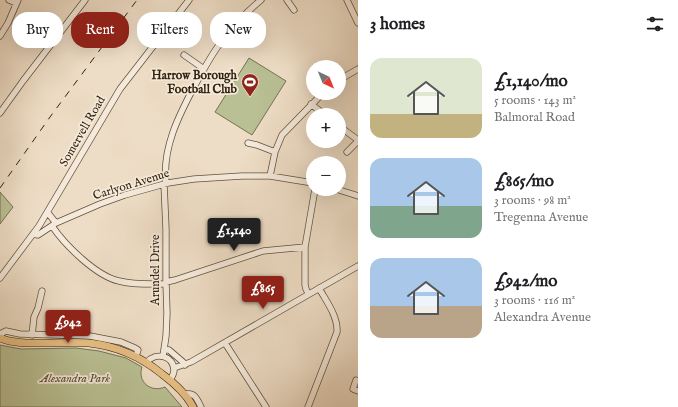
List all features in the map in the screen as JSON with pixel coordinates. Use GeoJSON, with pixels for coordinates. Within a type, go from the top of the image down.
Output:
{"type":"FeatureCollection","features":[{"type":"Feature","properties":{"kind":"main road"},"geometry":{"type":"LineString","coordinates":[[0,338],[30,343],[88,343],[113,348],[136,356],[147,362],[170,380],[184,394],[193,407]]}},
{"type":"Feature","properties":{"kind":"street"},"geometry":{"type":"LineString","coordinates":[[0,36],[8,23],[17,2],[9,0]]}},
{"type":"Feature","properties":{"kind":"street"},"geometry":{"type":"LineString","coordinates":[[0,113],[22,81],[85,0]]}},
{"type":"Feature","properties":{"kind":"street","name":"Somervell Road"},"geometry":{"type":"LineString","coordinates":[[0,278],[48,213],[115,96],[189,0]]}},
{"type":"Feature","properties":{"kind":"street","name":"Arundel Drive"},"geometry":{"type":"LineString","coordinates":[[163,356],[167,321],[165,172],[173,134],[184,106],[218,46],[239,21],[261,0]]}},
{"type":"Feature","properties":{"kind":"street"},"geometry":{"type":"LineString","coordinates":[[287,0],[294,10]]}},
{"type":"Feature","properties":{"kind":"street"},"geometry":{"type":"LineString","coordinates":[[347,0],[358,23]]}},
{"type":"Feature","properties":{"kind":"street"},"geometry":{"type":"LineString","coordinates":[[184,55],[204,69]]}},
{"type":"Feature","properties":{"kind":"street"},"geometry":{"type":"LineString","coordinates":[[346,76],[358,69]]}},
{"type":"Feature","properties":{"kind":"street"},"geometry":{"type":"LineString","coordinates":[[270,176],[272,162],[282,135],[315,100]]}},
{"type":"Feature","properties":{"kind":"street"},"geometry":{"type":"LineString","coordinates":[[311,104],[316,108]]}},
{"type":"Feature","properties":{"kind":"street"},"geometry":{"type":"LineString","coordinates":[[346,132],[358,141],[347,152]]}},
{"type":"Feature","properties":{"kind":"street"},"geometry":{"type":"LineString","coordinates":[[248,144],[257,145],[275,152]]}},
{"type":"Feature","properties":{"kind":"street","name":"Carlyon Avenue"},"geometry":{"type":"LineString","coordinates":[[33,234],[38,235],[54,225],[100,204],[165,183],[194,179],[242,176],[270,176],[306,182]]}},
{"type":"Feature","properties":{"kind":"street"},"geometry":{"type":"LineString","coordinates":[[346,192],[358,196]]}},
{"type":"Feature","properties":{"kind":"street"},"geometry":{"type":"LineString","coordinates":[[308,294],[305,285],[305,247],[314,196]]}},
{"type":"Feature","properties":{"kind":"street"},"geometry":{"type":"LineString","coordinates":[[48,213],[58,235],[75,252],[109,278],[127,283],[166,283],[264,252],[305,247]]}},
{"type":"Feature","properties":{"kind":"street"},"geometry":{"type":"LineString","coordinates":[[174,368],[185,365],[225,343],[358,266]]}},
{"type":"Feature","properties":{"kind":"street"},"geometry":{"type":"LineString","coordinates":[[308,407],[338,326],[319,288]]}},
{"type":"Feature","properties":{"kind":"street"},"geometry":{"type":"LineString","coordinates":[[32,335],[34,317],[39,306],[42,291]]}},
{"type":"Feature","properties":{"kind":"street"},"geometry":{"type":"LineString","coordinates":[[0,338],[3,332],[32,335],[90,336],[121,342],[135,348],[138,350],[136,356]]}},
{"type":"Feature","properties":{"kind":"street"},"geometry":{"type":"LineString","coordinates":[[225,343],[266,407]]}},
{"type":"Feature","properties":{"kind":"street"},"geometry":{"type":"LineString","coordinates":[[164,349],[169,350],[185,365]]}},
{"type":"Feature","properties":{"kind":"street"},"geometry":{"type":"LineString","coordinates":[[147,362],[153,357],[157,356],[163,356],[170,361],[174,368],[170,380]]}},
{"type":"Feature","properties":{"kind":"street"},"geometry":{"type":"LineString","coordinates":[[356,380],[353,389],[358,391]]}},
{"type":"Feature","properties":{"kind":"street"},"geometry":{"type":"LineString","coordinates":[[184,394],[192,394],[202,407]]}},
{"type":"Feature","properties":{"kind":"green space","name":"Harrow Borough Football Club"},"geometry":{"type":"Polygon","coordinates":[[[249,58],[286,81],[252,135],[215,112],[249,58]]]}},
{"type":"Feature","properties":{"kind":"green space"},"geometry":{"type":"Polygon","coordinates":[[[0,192],[13,207],[0,224],[0,192]]]}},
{"type":"Feature","properties":{"kind":"green space","name":"Alexandra Park"},"geometry":{"type":"Polygon","coordinates":[[[0,345],[21,349],[76,348],[99,351],[126,358],[142,367],[141,372],[143,382],[146,385],[155,389],[165,387],[182,407],[0,407],[0,345]]]}},
{"type":"Feature","properties":{"kind":"railway"},"geometry":{"type":"LineString","coordinates":[[0,188],[50,117],[137,0]]}},
{"type":"Feature","properties":{"kind":"place","name":"Harrow Borough Football Club"},"geometry":{"type":"Point","coordinates":[250,97]}}]}
